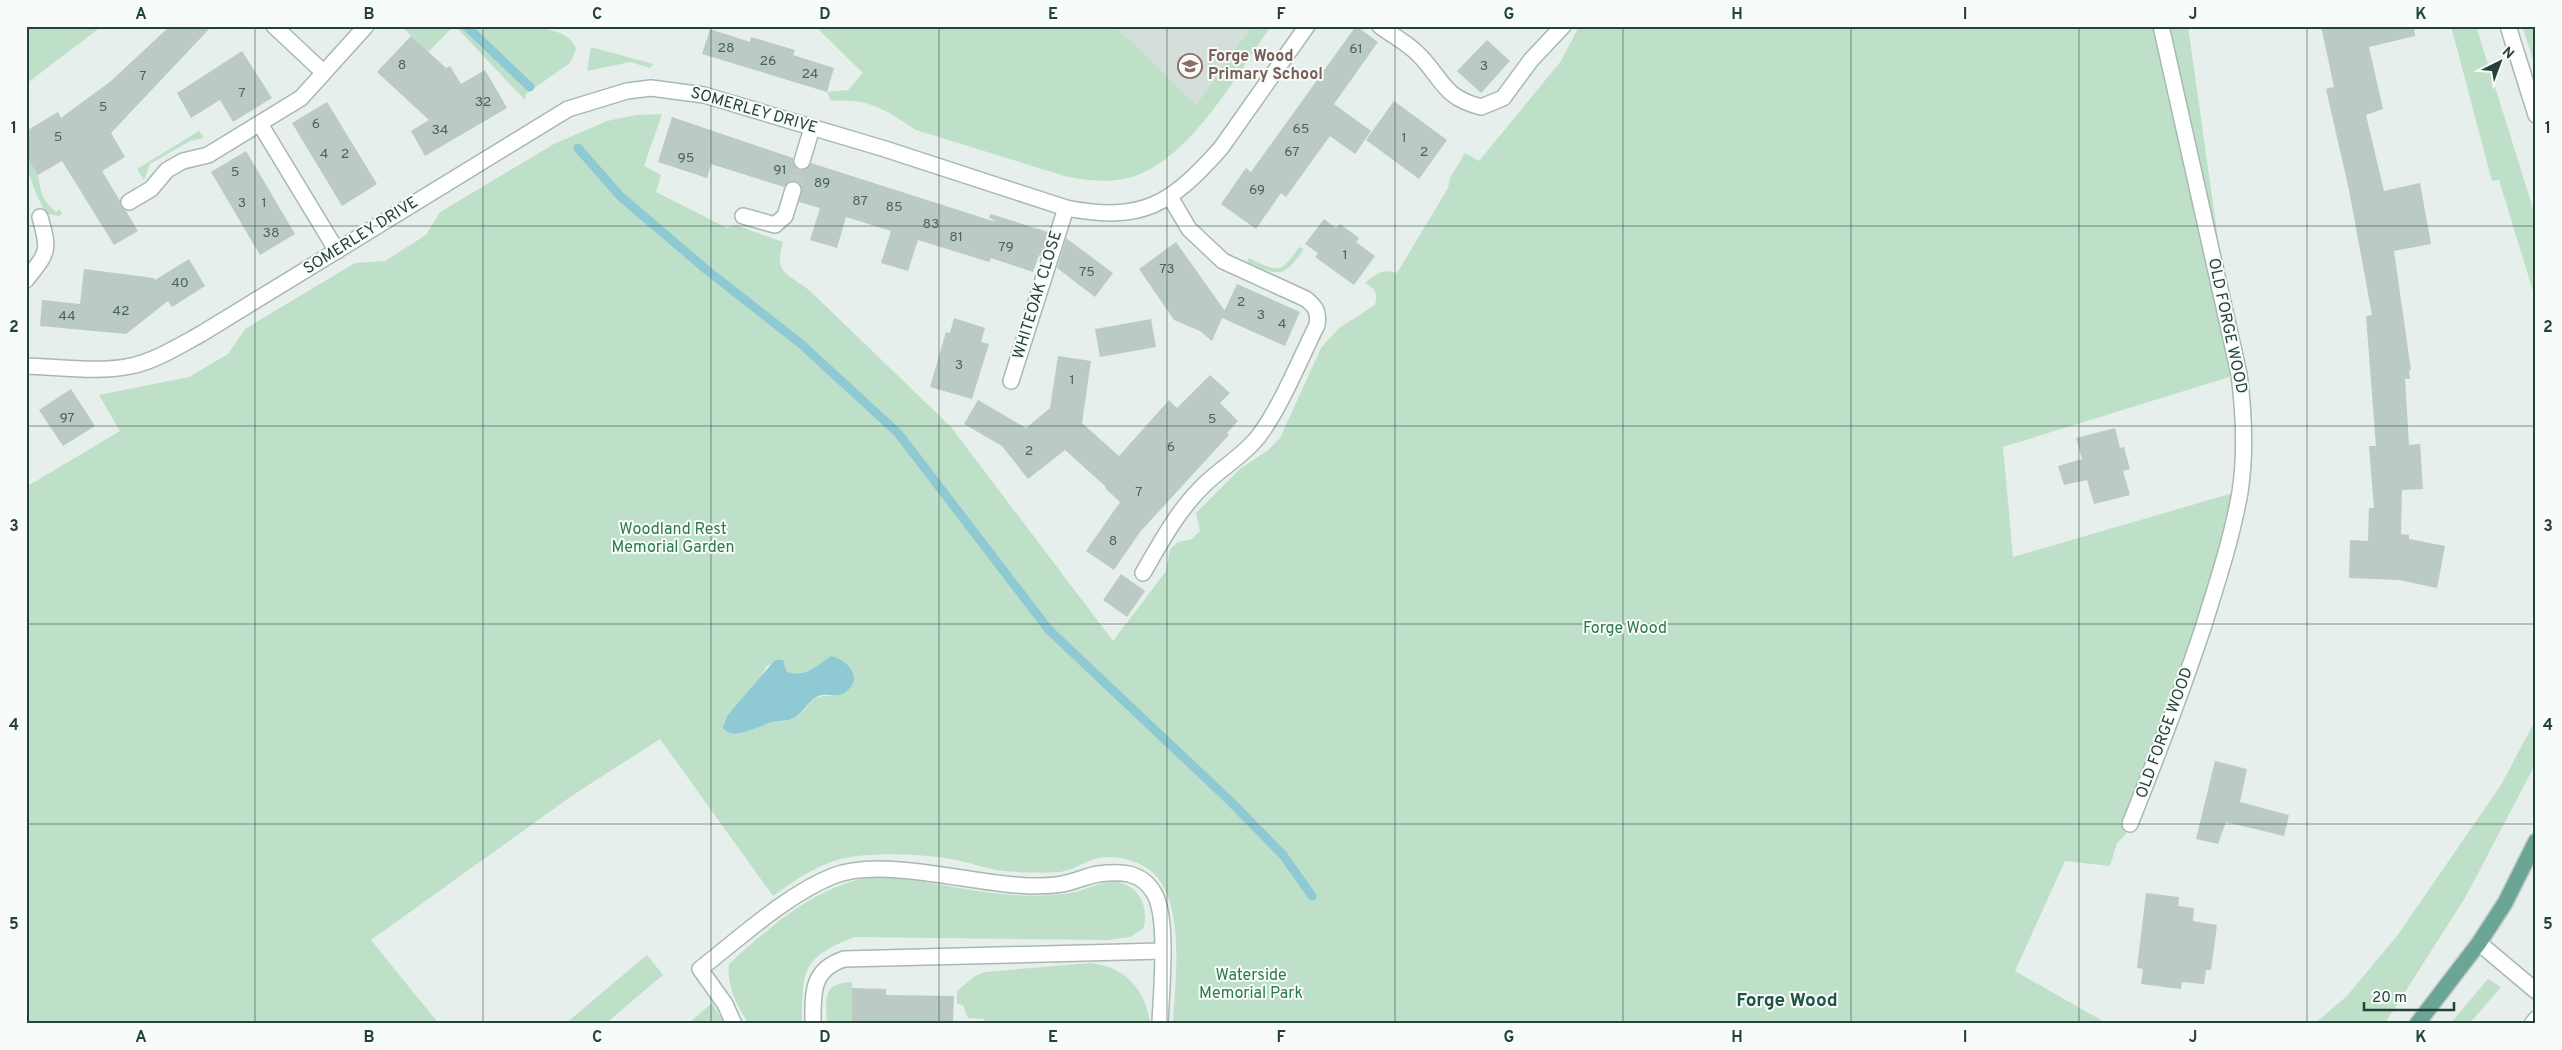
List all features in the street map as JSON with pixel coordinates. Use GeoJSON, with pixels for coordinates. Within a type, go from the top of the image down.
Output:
{"type":"FeatureCollection","features":[{"type":"Feature","properties":{"kind":"main road"},"geometry":{"type":"LineString","coordinates":[[2505,903],[2536,841]]}},
{"type":"Feature","properties":{"kind":"main road"},"geometry":{"type":"LineString","coordinates":[[2417,1024],[2479,943],[2505,903],[2536,865]]}},
{"type":"Feature","properties":{"kind":"street"},"geometry":{"type":"LineString","coordinates":[[274,26],[323,72]]}},
{"type":"Feature","properties":{"kind":"street"},"geometry":{"type":"LineString","coordinates":[[129,202],[151,189],[165,172],[173,167],[183,161],[208,155],[306,94],[323,72],[366,26]]}},
{"type":"Feature","properties":{"kind":"street","name":"SOMERLEY DRIVE"},"geometry":{"type":"LineString","coordinates":[[26,366],[106,370],[132,366],[156,357],[201,334],[568,109],[627,91],[651,88],[704,95],[1066,208],[1088,213],[1132,212],[1151,207],[1170,197],[1189,182],[1221,148],[1307,26]]}},
{"type":"Feature","properties":{"kind":"street"},"geometry":{"type":"LineString","coordinates":[[1380,26],[1420,56],[1449,92],[1458,99],[1481,107],[1503,98],[1531,60],[1563,26]]}},
{"type":"Feature","properties":{"kind":"street","name":"OLD FORGE WOOD"},"geometry":{"type":"LineString","coordinates":[[2130,824],[2170,724],[2218,580],[2240,491],[2243,443],[2244,413],[2238,366],[2161,26]]}},
{"type":"Feature","properties":{"kind":"street"},"geometry":{"type":"LineString","coordinates":[[2508,26],[2536,115]]}},
{"type":"Feature","properties":{"kind":"street"},"geometry":{"type":"LineString","coordinates":[[260,124],[337,251]]}},
{"type":"Feature","properties":{"kind":"street"},"geometry":{"type":"LineString","coordinates":[[802,161],[812,128]]}},
{"type":"Feature","properties":{"kind":"street"},"geometry":{"type":"LineString","coordinates":[[743,216],[775,225],[785,216],[793,190]]}},
{"type":"Feature","properties":{"kind":"street"},"geometry":{"type":"LineString","coordinates":[[1144,573],[1161,540],[1192,497],[1218,472],[1246,450],[1267,424],[1317,325],[1319,316],[1315,306],[1306,299],[1223,261],[1189,229],[1170,197]]}},
{"type":"Feature","properties":{"kind":"street","name":"WHITEOAK CLOSE"},"geometry":{"type":"LineString","coordinates":[[1011,381],[1066,208]]}},
{"type":"Feature","properties":{"kind":"street"},"geometry":{"type":"LineString","coordinates":[[26,280],[47,252],[47,241],[40,217]]}},
{"type":"Feature","properties":{"kind":"street"},"geometry":{"type":"LineString","coordinates":[[734,1024],[725,1004],[700,969],[788,901],[833,876],[862,869],[1030,886],[1061,884],[1094,874],[1117,871],[1136,874],[1154,893],[1160,909],[1162,951],[1160,1024]]}},
{"type":"Feature","properties":{"kind":"street"},"geometry":{"type":"LineString","coordinates":[[2479,943],[2536,992]]}},
{"type":"Feature","properties":{"kind":"street"},"geometry":{"type":"LineString","coordinates":[[813,1024],[817,979],[822,970],[832,963],[844,959],[1162,951]]}},
{"type":"Feature","properties":{"kind":"street"},"geometry":{"type":"LineString","coordinates":[[2532,1024],[2536,1019]]}},
{"type":"Feature","properties":{"kind":"shaded area","name":"Forge Wood Primary School"},"geometry":{"type":"Polygon","coordinates":[[[1115,26],[1252,26],[1196,105],[1115,26]]]}},
{"type":"Feature","properties":{"kind":"green space"},"geometry":{"type":"Polygon","coordinates":[[[503,25],[541,28],[557,32],[570,39],[576,49],[570,63],[526,94],[525,100],[455,26],[503,25]]]}},
{"type":"Feature","properties":{"kind":"green space"},"geometry":{"type":"Polygon","coordinates":[[[26,26],[102,26],[26,84],[26,26]]]}},
{"type":"Feature","properties":{"kind":"green space"},"geometry":{"type":"Polygon","coordinates":[[[401,26],[454,26],[428,52],[401,26]]]}},
{"type":"Feature","properties":{"kind":"green space"},"geometry":{"type":"Polygon","coordinates":[[[815,26],[1115,26],[1196,105],[1252,26],[1271,26],[1213,109],[1178,148],[1160,163],[1140,174],[1104,181],[1068,177],[916,130],[886,111],[867,104],[856,101],[831,101],[827,92],[848,90],[863,73],[815,26]]]}},
{"type":"Feature","properties":{"kind":"green space","name":"Forge Wood"},"geometry":{"type":"Polygon","coordinates":[[[1579,26],[2188,26],[2231,332],[2239,374],[2003,447],[2013,557],[2240,491],[2218,581],[2126,834],[2117,843],[2110,866],[2065,861],[2015,971],[2108,1024],[1173,1024],[1176,948],[1172,908],[1166,891],[1157,877],[1152,871],[1138,863],[1122,858],[1105,857],[1093,859],[1064,871],[1025,872],[991,869],[956,860],[928,856],[904,854],[868,855],[845,858],[823,865],[802,876],[773,896],[660,739],[573,795],[371,940],[439,1024],[26,1024],[26,487],[120,431],[99,395],[189,377],[228,354],[245,329],[355,263],[385,261],[426,235],[440,212],[554,144],[607,121],[636,115],[662,114],[644,166],[661,175],[656,192],[727,228],[736,225],[783,242],[780,260],[781,266],[788,276],[809,290],[951,427],[1113,641],[1166,571],[1170,549],[1178,542],[1192,539],[1200,531],[1196,513],[1241,468],[1267,451],[1280,438],[1321,348],[1339,328],[1375,305],[1375,292],[1372,287],[1365,283],[1383,272],[1397,273],[1448,188],[1450,178],[1465,153],[1479,161],[1561,61],[1579,26]],[[783,660],[767,666],[757,683],[727,716],[739,734],[772,722],[795,718],[814,699],[833,696],[816,667],[805,672],[785,671],[783,660]]]}},
{"type":"Feature","properties":{"kind":"green space"},"geometry":{"type":"Polygon","coordinates":[[[2451,26],[2476,26],[2536,218],[2536,301],[2499,180],[2492,181],[2451,26]]]}},
{"type":"Feature","properties":{"kind":"green space"},"geometry":{"type":"Polygon","coordinates":[[[2522,26],[2536,26],[2536,69],[2522,26]]]}},
{"type":"Feature","properties":{"kind":"green space"},"geometry":{"type":"Polygon","coordinates":[[[591,47],[653,64],[650,68],[630,62],[587,71],[591,47]]]}},
{"type":"Feature","properties":{"kind":"green space"},"geometry":{"type":"Polygon","coordinates":[[[199,131],[204,138],[190,141],[150,164],[144,180],[137,169],[199,131]]]}},
{"type":"Feature","properties":{"kind":"green space"},"geometry":{"type":"Polygon","coordinates":[[[26,155],[37,173],[41,192],[47,203],[56,212],[60,209],[62,214],[59,216],[48,214],[40,203],[30,177],[26,155]]]}},
{"type":"Feature","properties":{"kind":"green space"},"geometry":{"type":"Polygon","coordinates":[[[1299,247],[1304,249],[1297,259],[1291,266],[1280,272],[1266,270],[1247,262],[1249,258],[1266,266],[1278,268],[1293,256],[1299,247]]]}},
{"type":"Feature","properties":{"kind":"green space"},"geometry":{"type":"Polygon","coordinates":[[[2536,719],[2536,763],[2465,898],[2387,1020],[2384,1024],[2314,1024],[2347,996],[2397,936],[2501,785],[2536,719]]]}},
{"type":"Feature","properties":{"kind":"green space"},"geometry":{"type":"Polygon","coordinates":[[[899,878],[984,892],[1027,896],[1070,893],[1102,883],[1121,883],[1139,895],[1144,908],[1145,922],[1143,929],[1130,937],[1109,940],[854,937],[823,952],[808,969],[803,991],[802,1024],[749,1024],[733,996],[729,980],[729,964],[790,913],[824,893],[861,879],[899,878]]]}},
{"type":"Feature","properties":{"kind":"green space"},"geometry":{"type":"Polygon","coordinates":[[[647,955],[663,975],[605,1024],[565,1024],[647,955]]]}},
{"type":"Feature","properties":{"kind":"green space"},"geometry":{"type":"Polygon","coordinates":[[[1090,963],[1113,969],[1131,981],[1144,1000],[1150,1024],[985,1024],[984,1019],[968,1018],[963,1005],[957,1004],[957,991],[975,976],[985,972],[1090,963]]]}},
{"type":"Feature","properties":{"kind":"green space"},"geometry":{"type":"Polygon","coordinates":[[[2488,979],[2501,987],[2469,1024],[2450,1024],[2488,979]]]}},
{"type":"Feature","properties":{"kind":"green space"},"geometry":{"type":"Polygon","coordinates":[[[852,982],[852,1024],[827,1024],[826,1000],[830,989],[842,983],[852,982]]]}},
{"type":"Feature","properties":{"kind":"green space"},"geometry":{"type":"Polygon","coordinates":[[[712,1003],[725,1024],[688,1024],[712,1003]]]}},
{"type":"Feature","properties":{"kind":"water"},"geometry":{"type":"Polygon","coordinates":[[[831,656],[842,661],[851,669],[854,680],[852,686],[844,693],[818,697],[790,720],[773,722],[740,733],[728,732],[723,728],[727,716],[775,660],[783,660],[786,671],[798,673],[810,670],[831,656]]]}},
{"type":"Feature","properties":{"kind":"building"},"geometry":{"type":"Polygon","coordinates":[[[170,26],[212,26],[111,133],[125,157],[102,171],[120,201],[121,207],[126,211],[138,231],[114,245],[62,161],[38,175],[26,155],[26,131],[58,112],[61,118],[111,81],[170,26]]]}},
{"type":"Feature","properties":{"kind":"building"},"geometry":{"type":"Polygon","coordinates":[[[1356,26],[1378,42],[1334,104],[1371,131],[1355,154],[1330,136],[1286,197],[1281,193],[1256,229],[1221,204],[1246,168],[1251,172],[1356,26]]]}},
{"type":"Feature","properties":{"kind":"building"},"geometry":{"type":"Polygon","coordinates":[[[2321,26],[2414,26],[2415,36],[2369,47],[2383,109],[2366,115],[2384,191],[2420,183],[2431,244],[2394,251],[2411,370],[2409,370],[2410,379],[2405,379],[2409,445],[2420,444],[2423,489],[2402,490],[2401,534],[2409,535],[2409,539],[2445,546],[2437,588],[2399,580],[2349,578],[2350,540],[2368,541],[2369,508],[2374,508],[2369,446],[2376,446],[2366,316],[2372,315],[2349,190],[2326,89],[2334,87],[2321,26]]]}},
{"type":"Feature","properties":{"kind":"building"},"geometry":{"type":"Polygon","coordinates":[[[710,29],[750,42],[751,37],[795,50],[793,55],[834,68],[827,92],[702,54],[710,29]]]}},
{"type":"Feature","properties":{"kind":"building"},"geometry":{"type":"Polygon","coordinates":[[[411,36],[446,68],[450,66],[461,84],[485,70],[507,108],[425,156],[411,131],[429,120],[377,72],[411,36]]]}},
{"type":"Feature","properties":{"kind":"building"},"geometry":{"type":"Polygon","coordinates":[[[1487,40],[1510,61],[1481,93],[1457,71],[1487,40]]]}},
{"type":"Feature","properties":{"kind":"building"},"geometry":{"type":"Polygon","coordinates":[[[242,51],[272,98],[233,122],[220,100],[191,118],[177,93],[242,51]]]}},
{"type":"Feature","properties":{"kind":"building"},"geometry":{"type":"Polygon","coordinates":[[[1394,101],[1447,140],[1419,179],[1366,140],[1394,101]]]}},
{"type":"Feature","properties":{"kind":"building"},"geometry":{"type":"Polygon","coordinates":[[[327,102],[377,184],[342,206],[292,123],[327,102]]]}},
{"type":"Feature","properties":{"kind":"building"},"geometry":{"type":"Polygon","coordinates":[[[672,117],[793,158],[793,164],[799,170],[805,170],[811,163],[996,222],[989,217],[991,214],[1048,232],[1041,256],[1039,255],[1033,272],[991,258],[989,262],[918,240],[908,271],[881,263],[891,231],[846,217],[837,248],[810,240],[820,208],[799,202],[802,188],[796,181],[790,181],[784,187],[711,164],[707,178],[658,162],[672,117]]]}},
{"type":"Feature","properties":{"kind":"building"},"geometry":{"type":"Polygon","coordinates":[[[246,151],[295,234],[260,255],[211,172],[246,151]]]}},
{"type":"Feature","properties":{"kind":"building"},"geometry":{"type":"Polygon","coordinates":[[[1324,219],[1336,228],[1340,224],[1359,238],[1356,242],[1375,256],[1354,285],[1315,257],[1318,253],[1305,244],[1324,219]]]}},
{"type":"Feature","properties":{"kind":"building"},"geometry":{"type":"Polygon","coordinates":[[[1066,238],[1113,273],[1095,297],[1057,268],[1066,238]]]}},
{"type":"Feature","properties":{"kind":"building"},"geometry":{"type":"Polygon","coordinates":[[[1176,242],[1225,310],[1237,284],[1300,312],[1285,346],[1222,318],[1212,341],[1200,331],[1174,320],[1139,269],[1176,242]]]}},
{"type":"Feature","properties":{"kind":"building"},"geometry":{"type":"Polygon","coordinates":[[[189,259],[205,286],[172,307],[168,301],[126,334],[40,326],[42,300],[80,304],[84,269],[154,278],[155,280],[189,259]]]}},
{"type":"Feature","properties":{"kind":"building"},"geometry":{"type":"Polygon","coordinates":[[[954,318],[985,328],[981,342],[989,344],[972,399],[930,387],[946,332],[950,333],[954,318]]]}},
{"type":"Feature","properties":{"kind":"building"},"geometry":{"type":"Polygon","coordinates":[[[1151,319],[1156,347],[1100,357],[1095,329],[1151,319]]]}},
{"type":"Feature","properties":{"kind":"building"},"geometry":{"type":"Polygon","coordinates":[[[1058,356],[1091,361],[1082,423],[1119,456],[1169,400],[1177,408],[1210,375],[1230,393],[1220,403],[1238,421],[1227,433],[1229,435],[1140,532],[1114,570],[1086,551],[1120,502],[1106,487],[1065,450],[1028,479],[1002,446],[964,424],[978,400],[1026,428],[1050,408],[1058,356]]]}},
{"type":"Feature","properties":{"kind":"building"},"geometry":{"type":"Polygon","coordinates":[[[71,389],[95,426],[63,446],[39,410],[71,389]]]}},
{"type":"Feature","properties":{"kind":"building"},"geometry":{"type":"Polygon","coordinates":[[[2115,428],[2120,448],[2124,447],[2130,469],[2123,471],[2130,495],[2094,504],[2087,480],[2064,485],[2058,466],[2082,459],[2076,438],[2115,428]]]}},
{"type":"Feature","properties":{"kind":"building"},"geometry":{"type":"Polygon","coordinates":[[[1121,574],[1145,591],[1127,617],[1103,600],[1121,574]]]}},
{"type":"Feature","properties":{"kind":"building"},"geometry":{"type":"Polygon","coordinates":[[[2215,761],[2247,769],[2240,802],[2289,815],[2284,836],[2226,822],[2218,844],[2196,839],[2215,761]]]}},
{"type":"Feature","properties":{"kind":"building"},"geometry":{"type":"Polygon","coordinates":[[[2146,893],[2179,897],[2178,906],[2194,908],[2193,921],[2217,925],[2211,970],[2206,970],[2204,984],[2182,982],[2181,989],[2141,984],[2143,969],[2137,968],[2146,893]]]}},
{"type":"Feature","properties":{"kind":"building"},"geometry":{"type":"Polygon","coordinates":[[[852,988],[886,989],[886,995],[954,996],[953,1024],[852,1024],[852,988]]]}},
{"type":"Feature","properties":{"kind":"waterway"},"geometry":{"type":"LineString","coordinates":[[466,26],[530,87]]}},
{"type":"Feature","properties":{"kind":"waterway"},"geometry":{"type":"LineString","coordinates":[[578,148],[620,196],[708,271],[800,343],[898,433],[1049,630],[1229,800],[1283,855],[1312,896]]}},
{"type":"Feature","properties":{"kind":"tunnel"},"geometry":{"type":"LineString","coordinates":[[793,190],[802,161]]}},
{"type":"Feature","properties":{"kind":"place","name":"Forge Wood Primary School"},"geometry":{"type":"Point","coordinates":[1190,66]}},
{"type":"Feature","properties":{"kind":"district","name":"Forge Wood"},"geometry":{"type":"Point","coordinates":[1787,1001]}},
{"type":"Feature","properties":{"kind":"park label","name":"Woodland Rest Memorial Garden"},"geometry":{"type":"Point","coordinates":[673,539]}},
{"type":"Feature","properties":{"kind":"park label","name":"Waterside Memorial Park"},"geometry":{"type":"Point","coordinates":[1251,985]}}]}
